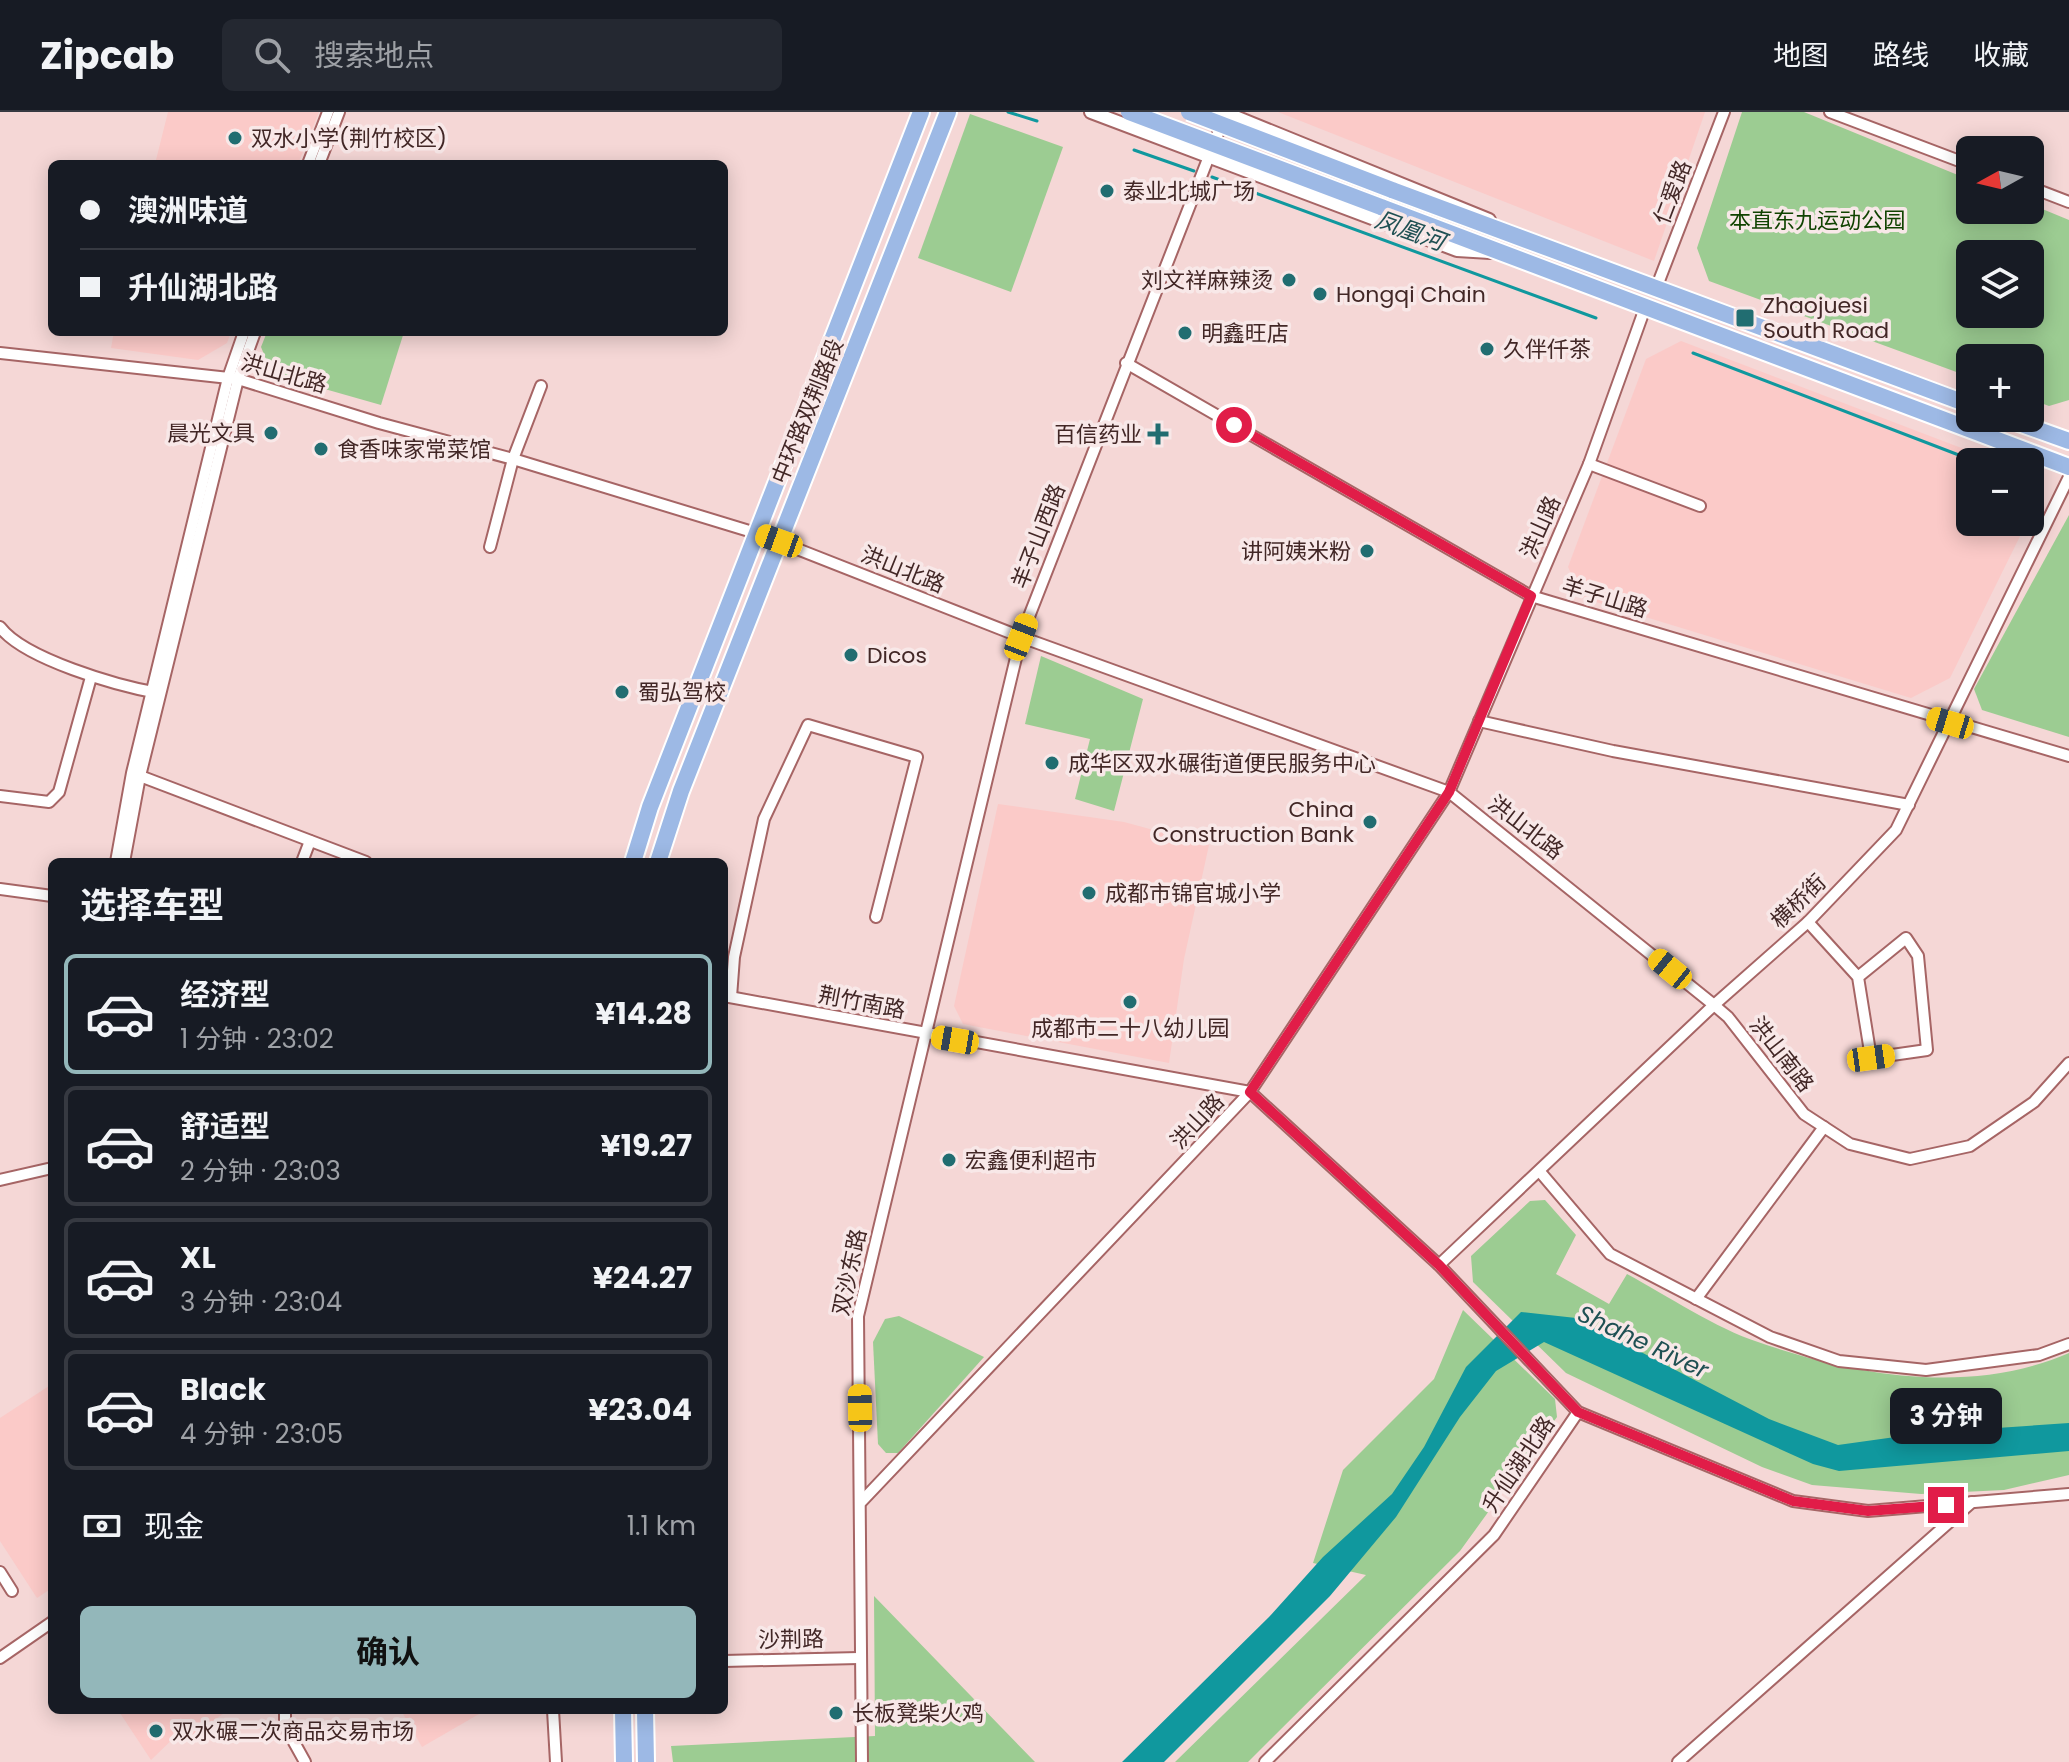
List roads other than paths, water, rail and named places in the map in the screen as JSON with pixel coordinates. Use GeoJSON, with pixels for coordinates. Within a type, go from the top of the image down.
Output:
{"type":"FeatureCollection","features":[{"type":"Feature","properties":{"kind":"main road","name":"中环路双荆路段"},"geometry":{"type":"LineString","coordinates":[[634,858],[650,807],[921,112]]}},
{"type":"Feature","properties":{"kind":"main road","name":"中环路双荆路段"},"geometry":{"type":"LineString","coordinates":[[659,858],[681,791],[948,112]]}},
{"type":"Feature","properties":{"kind":"main road"},"geometry":{"type":"LineString","coordinates":[[1129,112],[1513,254],[1645,308],[2069,467]]}},
{"type":"Feature","properties":{"kind":"main road"},"geometry":{"type":"LineString","coordinates":[[1189,112],[1956,400]]}},
{"type":"Feature","properties":{"kind":"main road"},"geometry":{"type":"LineString","coordinates":[[2044,432],[2069,441]]}},
{"type":"Feature","properties":{"kind":"main road"},"geometry":{"type":"LineString","coordinates":[[623,1714],[624,1762]]}},
{"type":"Feature","properties":{"kind":"main road"},"geometry":{"type":"LineString","coordinates":[[645,1714],[646,1762]]}},
{"type":"Feature","properties":{"kind":"street"},"geometry":{"type":"LineString","coordinates":[[310,160],[328,112]]}},
{"type":"Feature","properties":{"kind":"street"},"geometry":{"type":"LineString","coordinates":[[321,160],[339,112]]}},
{"type":"Feature","properties":{"kind":"street"},"geometry":{"type":"LineString","coordinates":[[1091,112],[1457,250],[1513,254]]}},
{"type":"Feature","properties":{"kind":"street","name":"仁爱路"},"geometry":{"type":"LineString","coordinates":[[1657,286],[1724,112]]}},
{"type":"Feature","properties":{"kind":"street"},"geometry":{"type":"LineString","coordinates":[[1830,112],[1956,160]]}},
{"type":"Feature","properties":{"kind":"street"},"geometry":{"type":"LineString","coordinates":[[1224,113],[1474,212],[1520,236]]}},
{"type":"Feature","properties":{"kind":"street","name":"羊子山西路"},"geometry":{"type":"LineString","coordinates":[[925,1035],[1021,637],[1224,113]]}},
{"type":"Feature","properties":{"kind":"street"},"geometry":{"type":"LineString","coordinates":[[2044,192],[2069,202]]}},
{"type":"Feature","properties":{"kind":"street","name":"洪山路"},"geometry":{"type":"LineString","coordinates":[[862,1501],[1250,1092],[1449,792],[1589,464],[1645,308]]}},
{"type":"Feature","properties":{"kind":"street"},"geometry":{"type":"LineString","coordinates":[[117,858],[243,336]]}},
{"type":"Feature","properties":{"kind":"street"},"geometry":{"type":"LineString","coordinates":[[233,378],[253,336]]}},
{"type":"Feature","properties":{"kind":"street","name":"洪山北路"},"geometry":{"type":"LineString","coordinates":[[0,353],[233,378],[379,423],[513,459],[779,541],[1021,637],[1449,792],[1714,1005]]}},
{"type":"Feature","properties":{"kind":"street","name":"羊子山路"},"geometry":{"type":"LineString","coordinates":[[1126,363],[1531,596],[2069,756]]}},
{"type":"Feature","properties":{"kind":"street"},"geometry":{"type":"LineString","coordinates":[[490,547],[513,459],[541,386]]}},
{"type":"Feature","properties":{"kind":"street"},"geometry":{"type":"LineString","coordinates":[[1589,464],[1700,506]]}},
{"type":"Feature","properties":{"kind":"street","name":"横桥街"},"geometry":{"type":"LineString","coordinates":[[1439,1265],[1541,1173],[1714,1005],[1808,922],[1896,830],[2069,477]]}},
{"type":"Feature","properties":{"kind":"street"},"geometry":{"type":"LineString","coordinates":[[0,627],[10,640],[91,677],[156,693]]}},
{"type":"Feature","properties":{"kind":"street"},"geometry":{"type":"LineString","coordinates":[[0,796],[49,802],[59,792],[91,677]]}},
{"type":"Feature","properties":{"kind":"street"},"geometry":{"type":"LineString","coordinates":[[125,858],[156,693]]}},
{"type":"Feature","properties":{"kind":"street"},"geometry":{"type":"LineString","coordinates":[[1479,721],[1613,751],[1909,805]]}},
{"type":"Feature","properties":{"kind":"street"},"geometry":{"type":"LineString","coordinates":[[728,990],[764,819],[808,725],[917,757],[876,917]]}},
{"type":"Feature","properties":{"kind":"street"},"geometry":{"type":"LineString","coordinates":[[140,776],[355,858]]}},
{"type":"Feature","properties":{"kind":"street"},"geometry":{"type":"LineString","coordinates":[[304,858],[310,841]]}},
{"type":"Feature","properties":{"kind":"street"},"geometry":{"type":"LineString","coordinates":[[0,889],[48,895]]}},
{"type":"Feature","properties":{"kind":"street"},"geometry":{"type":"LineString","coordinates":[[1808,922],[1858,977],[1871,1058],[1927,1050],[1918,956],[1906,938],[1858,977]]}},
{"type":"Feature","properties":{"kind":"street","name":"荆竹南路"},"geometry":{"type":"LineString","coordinates":[[728,996],[925,1035],[1250,1092]]}},
{"type":"Feature","properties":{"kind":"street","name":"洪山南路"},"geometry":{"type":"LineString","coordinates":[[1714,1005],[1728,1017],[1804,1114],[1850,1144],[1910,1159],[1970,1146],[2034,1102],[2069,1063]]}},
{"type":"Feature","properties":{"kind":"street","name":"双沙东路"},"geometry":{"type":"LineString","coordinates":[[862,1762],[858,1316],[925,1035]]}},
{"type":"Feature","properties":{"kind":"street"},"geometry":{"type":"LineString","coordinates":[[1250,1092],[1439,1265],[1578,1412]]}},
{"type":"Feature","properties":{"kind":"street"},"geometry":{"type":"LineString","coordinates":[[1696,1299],[1824,1127]]}},
{"type":"Feature","properties":{"kind":"street"},"geometry":{"type":"LineString","coordinates":[[0,1180],[48,1169]]}},
{"type":"Feature","properties":{"kind":"street"},"geometry":{"type":"LineString","coordinates":[[1541,1173],[1610,1254],[1770,1337],[1839,1361],[1926,1370],[2039,1355],[2069,1344]]}},
{"type":"Feature","properties":{"kind":"street","name":"升仙湖北路"},"geometry":{"type":"LineString","coordinates":[[1265,1762],[1494,1535],[1578,1412],[1793,1501],[1868,1511],[2069,1494]]}},
{"type":"Feature","properties":{"kind":"street"},"geometry":{"type":"LineString","coordinates":[[1678,1762],[1972,1502]]}},
{"type":"Feature","properties":{"kind":"street"},"geometry":{"type":"LineString","coordinates":[[0,1572],[12,1591]]}},
{"type":"Feature","properties":{"kind":"street"},"geometry":{"type":"LineString","coordinates":[[0,1658],[48,1625]]}},
{"type":"Feature","properties":{"kind":"street","name":"沙荆路"},"geometry":{"type":"LineString","coordinates":[[728,1661],[859,1658]]}},
{"type":"Feature","properties":{"kind":"street"},"geometry":{"type":"LineString","coordinates":[[285,1714],[285,1726],[305,1762]]}},
{"type":"Feature","properties":{"kind":"street"},"geometry":{"type":"LineString","coordinates":[[553,1714],[556,1762]]}},
{"type":"Feature","properties":{"kind":"water"},"geometry":{"type":"Polygon","coordinates":[[[1521,1312],[1576,1318],[1769,1419],[1838,1445],[1924,1433],[2069,1423],[2069,1451],[1839,1471],[1813,1464],[1544,1342],[1496,1371],[1460,1417],[1396,1517],[1330,1596],[1164,1762],[1122,1762],[1269,1617],[1323,1557],[1392,1494],[1424,1447],[1466,1367],[1521,1312]]]}},
{"type":"Feature","properties":{"kind":"waterway","name":"凤凰河"},"geometry":{"type":"LineString","coordinates":[[1008,112],[1037,121]]}},
{"type":"Feature","properties":{"kind":"waterway","name":"凤凰河"},"geometry":{"type":"LineString","coordinates":[[1134,150],[1194,171]]}},
{"type":"Feature","properties":{"kind":"waterway","name":"凤凰河"},"geometry":{"type":"LineString","coordinates":[[1212,177],[1596,318]]}},
{"type":"Feature","properties":{"kind":"waterway","name":"凤凰河"},"geometry":{"type":"LineString","coordinates":[[1693,353],[1956,454]]}},
{"type":"Feature","properties":{"kind":"place","name":"双水小学(荆竹校区)"},"geometry":{"type":"Point","coordinates":[235,138]}},
{"type":"Feature","properties":{"kind":"place","name":"泰业北城广场"},"geometry":{"type":"Point","coordinates":[1107,191]}},
{"type":"Feature","properties":{"kind":"place","name":"刘文祥麻辣烫"},"geometry":{"type":"Point","coordinates":[1289,280]}},
{"type":"Feature","properties":{"kind":"place","name":"Hongqi Chain"},"geometry":{"type":"Point","coordinates":[1320,294]}},
{"type":"Feature","properties":{"kind":"place","name":"Zhaojuesi South Road"},"geometry":{"type":"Point","coordinates":[1745,318]}},
{"type":"Feature","properties":{"kind":"place","name":"明鑫旺店"},"geometry":{"type":"Point","coordinates":[1185,333]}},
{"type":"Feature","properties":{"kind":"place","name":"久伴仟茶"},"geometry":{"type":"Point","coordinates":[1487,349]}},
{"type":"Feature","properties":{"kind":"place","name":"晨光文具"},"geometry":{"type":"Point","coordinates":[271,433]}},
{"type":"Feature","properties":{"kind":"place","name":"百信药业"},"geometry":{"type":"Point","coordinates":[1158,434]}},
{"type":"Feature","properties":{"kind":"place","name":"食香味家常菜馆"},"geometry":{"type":"Point","coordinates":[321,449]}},
{"type":"Feature","properties":{"kind":"place","name":"讲阿姨米粉"},"geometry":{"type":"Point","coordinates":[1367,551]}},
{"type":"Feature","properties":{"kind":"place","name":"Dicos"},"geometry":{"type":"Point","coordinates":[851,655]}},
{"type":"Feature","properties":{"kind":"place","name":"蜀弘驾校"},"geometry":{"type":"Point","coordinates":[622,692]}},
{"type":"Feature","properties":{"kind":"place","name":"成华区双水碾街道便民服务中心"},"geometry":{"type":"Point","coordinates":[1052,763]}},
{"type":"Feature","properties":{"kind":"place","name":"China Construction Bank"},"geometry":{"type":"Point","coordinates":[1370,822]}},
{"type":"Feature","properties":{"kind":"place","name":"成都市锦官城小学"},"geometry":{"type":"Point","coordinates":[1089,893]}},
{"type":"Feature","properties":{"kind":"place","name":"成都市二十八幼儿园"},"geometry":{"type":"Point","coordinates":[1130,1002]}},
{"type":"Feature","properties":{"kind":"place","name":"宏鑫便利超市"},"geometry":{"type":"Point","coordinates":[949,1160]}},
{"type":"Feature","properties":{"kind":"place","name":"长板凳柴火鸡"},"geometry":{"type":"Point","coordinates":[836,1713]}},
{"type":"Feature","properties":{"kind":"place","name":"双水碾二次商品交易市场"},"geometry":{"type":"Point","coordinates":[156,1731]}},
{"type":"Feature","properties":{"kind":"park label","name":"本直东九运动公园"},"geometry":{"type":"Point","coordinates":[1817,220]}},
{"type":"Feature","properties":{"kind":"water label","name":"Shahe River"},"geometry":{"type":"Point","coordinates":[1643,1342]}}]}
